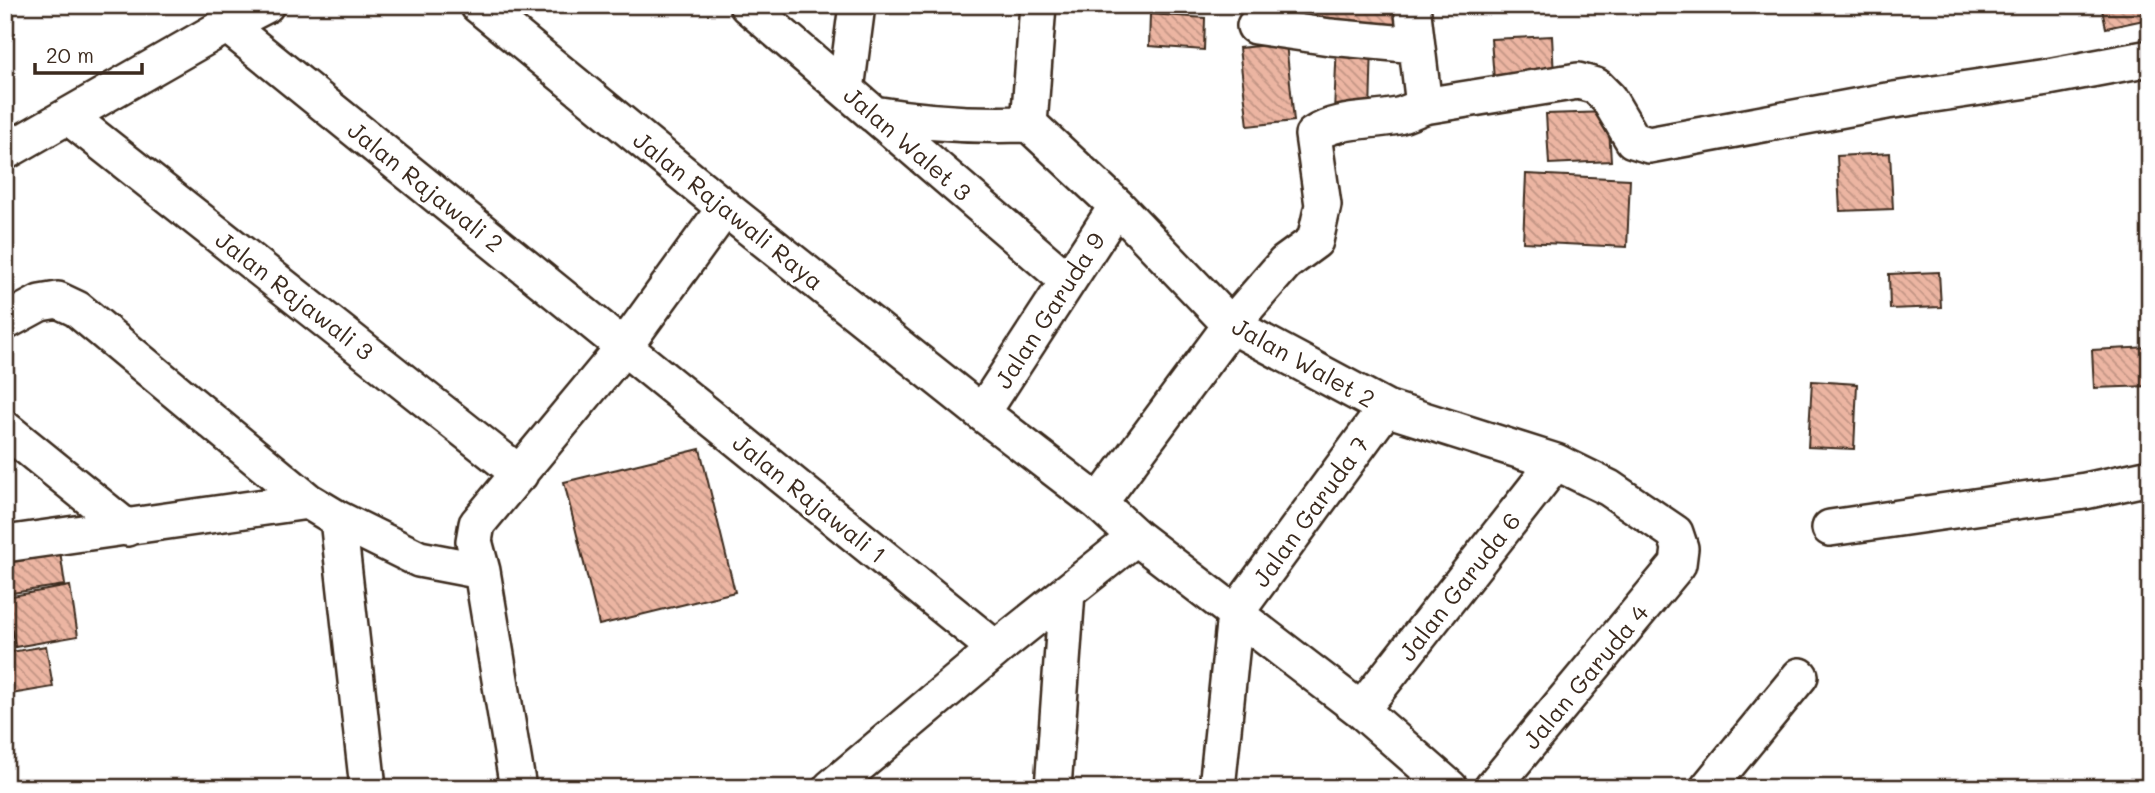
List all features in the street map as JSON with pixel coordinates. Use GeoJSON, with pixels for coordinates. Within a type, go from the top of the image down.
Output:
{"type":"FeatureCollection","features":[{"type":"Feature","properties":{"kind":"street"},"geometry":{"type":"LineString","coordinates":[[5,152],[266,5]]}},
{"type":"Feature","properties":{"kind":"street","name":"Jalan Rajawali Raya"},"geometry":{"type":"LineString","coordinates":[[478,5],[725,208],[1099,503],[1136,537],[1361,710],[1450,788]]}},
{"type":"Feature","properties":{"kind":"street","name":"Jalan Walet 3"},"geometry":{"type":"LineString","coordinates":[[747,5],[1068,281]]}},
{"type":"Feature","properties":{"kind":"street"},"geometry":{"type":"LineString","coordinates":[[846,90],[857,5]]}},
{"type":"Feature","properties":{"kind":"street"},"geometry":{"type":"LineString","coordinates":[[873,114],[919,122],[1029,124],[1038,5]]}},
{"type":"Feature","properties":{"kind":"street"},"geometry":{"type":"LineString","coordinates":[[1412,5],[1424,106]]}},
{"type":"Feature","properties":{"kind":"street","name":"Jalan Rajawali 2"},"geometry":{"type":"LineString","coordinates":[[227,25],[624,347]]}},
{"type":"Feature","properties":{"kind":"street"},"geometry":{"type":"LineString","coordinates":[[1255,26],[1329,37],[1416,45]]}},
{"type":"Feature","properties":{"kind":"street"},"geometry":{"type":"LineString","coordinates":[[1099,503],[1231,325],[1285,263],[1315,241],[1323,205],[1313,135],[1324,127],[1400,115],[1424,106],[1578,81],[1597,86],[1608,98],[1633,140],[1649,145],[1887,101],[2048,77],[2150,58]]}},
{"type":"Feature","properties":{"kind":"street","name":"Jalan Rajawali 3"},"geometry":{"type":"LineString","coordinates":[[69,117],[520,474]]}},
{"type":"Feature","properties":{"kind":"street","name":"Jalan Walet 2"},"geometry":{"type":"LineString","coordinates":[[1029,124],[1117,206],[1231,325],[1386,408],[1556,462],[1609,488],[1675,533],[1680,548],[1678,564]]}},
{"type":"Feature","properties":{"kind":"street","name":"Jalan Garuda 9"},"geometry":{"type":"LineString","coordinates":[[982,413],[1117,206]]}},
{"type":"Feature","properties":{"kind":"street"},"geometry":{"type":"LineString","coordinates":[[518,788],[482,572],[474,541],[477,524],[624,347],[725,208]]}},
{"type":"Feature","properties":{"kind":"street"},"geometry":{"type":"LineString","coordinates":[[5,322],[40,303],[58,300],[77,309],[308,501],[419,559],[482,572]]}},
{"type":"Feature","properties":{"kind":"street","name":"Jalan Rajawali 1"},"geometry":{"type":"LineString","coordinates":[[624,347],[996,649]]}},
{"type":"Feature","properties":{"kind":"street","name":"Jalan Garuda 7"},"geometry":{"type":"LineString","coordinates":[[1235,614],[1386,408]]}},
{"type":"Feature","properties":{"kind":"street"},"geometry":{"type":"LineString","coordinates":[[5,429],[127,528]]}},
{"type":"Feature","properties":{"kind":"street","name":"Jalan Garuda 6"},"geometry":{"type":"LineString","coordinates":[[1361,710],[1556,462]]}},
{"type":"Feature","properties":{"kind":"street"},"geometry":{"type":"LineString","coordinates":[[1830,528],[2085,491],[2150,477]]}},
{"type":"Feature","properties":{"kind":"street"},"geometry":{"type":"LineString","coordinates":[[5,544],[308,501]]}},
{"type":"Feature","properties":{"kind":"street"},"geometry":{"type":"LineString","coordinates":[[338,519],[368,788]]}},
{"type":"Feature","properties":{"kind":"street"},"geometry":{"type":"LineString","coordinates":[[831,788],[996,649],[1136,537]]}},
{"type":"Feature","properties":{"kind":"street","name":"Jalan Garuda 4"},"geometry":{"type":"LineString","coordinates":[[1492,788],[1678,564]]}},
{"type":"Feature","properties":{"kind":"street"},"geometry":{"type":"LineString","coordinates":[[1053,788],[1067,592]]}},
{"type":"Feature","properties":{"kind":"street"},"geometry":{"type":"LineString","coordinates":[[1217,788],[1235,614]]}},
{"type":"Feature","properties":{"kind":"street"},"geometry":{"type":"LineString","coordinates":[[1708,788],[1800,676]]}},
{"type":"Feature","properties":{"kind":"building"},"geometry":{"type":"Polygon","coordinates":[[[1316,5],[1405,5],[1402,41],[1313,33],[1316,5]]]}},
{"type":"Feature","properties":{"kind":"building"},"geometry":{"type":"Polygon","coordinates":[[[2101,5],[2141,5],[2144,20],[2106,28],[2101,5]]]}},
{"type":"Feature","properties":{"kind":"building"},"geometry":{"type":"Polygon","coordinates":[[[1150,14],[1205,18],[1204,50],[1149,46],[1150,14]]]}},
{"type":"Feature","properties":{"kind":"building"},"geometry":{"type":"Polygon","coordinates":[[[1552,36],[1554,77],[1494,80],[1491,39],[1552,36]]]}},
{"type":"Feature","properties":{"kind":"building"},"geometry":{"type":"Polygon","coordinates":[[[1337,42],[1372,43],[1370,113],[1334,112],[1337,42]]]}},
{"type":"Feature","properties":{"kind":"building"},"geometry":{"type":"Polygon","coordinates":[[[1286,43],[1294,121],[1248,126],[1239,48],[1286,43]]]}},
{"type":"Feature","properties":{"kind":"building"},"geometry":{"type":"Polygon","coordinates":[[[1608,112],[1611,161],[1549,164],[1546,114],[1608,112]]]}},
{"type":"Feature","properties":{"kind":"building"},"geometry":{"type":"Polygon","coordinates":[[[1890,153],[1893,209],[1840,211],[1837,156],[1890,153]]]}},
{"type":"Feature","properties":{"kind":"building"},"geometry":{"type":"Polygon","coordinates":[[[1526,174],[1630,179],[1627,247],[1523,242],[1526,174]]]}},
{"type":"Feature","properties":{"kind":"building"},"geometry":{"type":"Polygon","coordinates":[[[1939,272],[1941,307],[1890,309],[1889,274],[1939,272]]]}},
{"type":"Feature","properties":{"kind":"building"},"geometry":{"type":"Polygon","coordinates":[[[2150,347],[2150,386],[2094,388],[2092,350],[2150,347]]]}},
{"type":"Feature","properties":{"kind":"building"},"geometry":{"type":"Polygon","coordinates":[[[1812,381],[1857,384],[1854,449],[1808,447],[1812,381]]]}},
{"type":"Feature","properties":{"kind":"building"},"geometry":{"type":"Polygon","coordinates":[[[700,449],[735,592],[599,625],[564,482],[700,449]]]}},
{"type":"Feature","properties":{"kind":"building"},"geometry":{"type":"Polygon","coordinates":[[[60,551],[65,585],[5,594],[5,560],[60,551]]]}},
{"type":"Feature","properties":{"kind":"building"},"geometry":{"type":"Polygon","coordinates":[[[70,586],[78,636],[15,647],[6,597],[70,586]]]}},
{"type":"Feature","properties":{"kind":"building"},"geometry":{"type":"Polygon","coordinates":[[[46,646],[53,687],[5,695],[5,653],[46,646]]]}}]}
